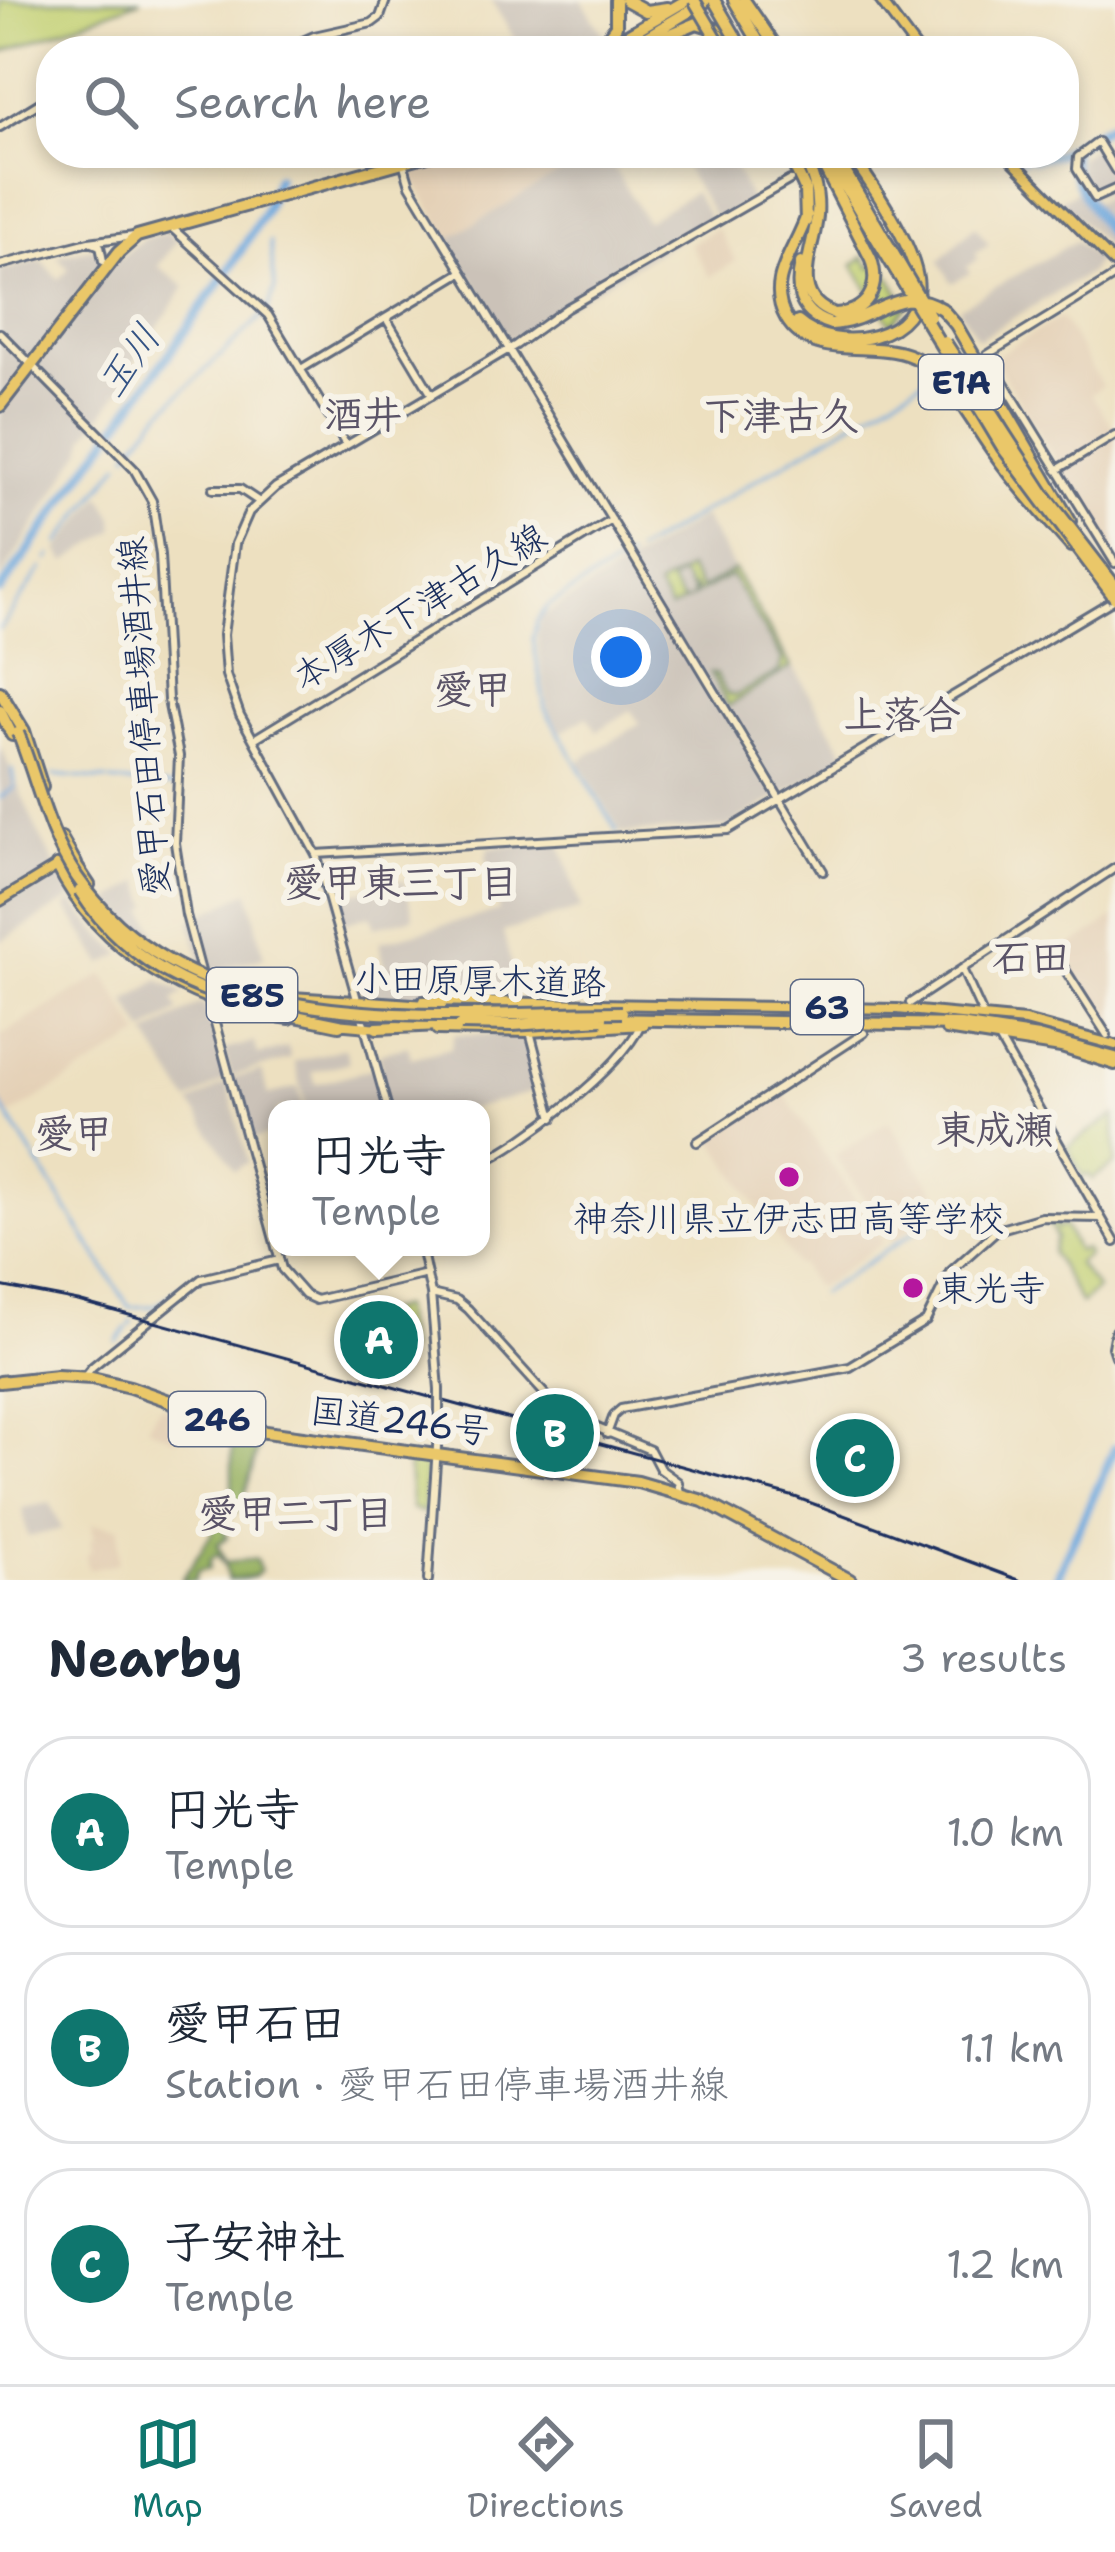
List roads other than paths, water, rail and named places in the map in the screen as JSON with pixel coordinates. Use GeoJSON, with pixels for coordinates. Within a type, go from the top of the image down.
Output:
{"type":"FeatureCollection","features":[{"type":"Feature","properties":{"kind":"highway"},"geometry":{"type":"LineString","coordinates":[[608,36],[616,26],[616,0]]}},
{"type":"Feature","properties":{"kind":"highway"},"geometry":{"type":"LineString","coordinates":[[626,0],[646,11],[691,0]]}},
{"type":"Feature","properties":{"kind":"highway"},"geometry":{"type":"LineString","coordinates":[[625,36],[691,0]]}},
{"type":"Feature","properties":{"kind":"highway"},"geometry":{"type":"LineString","coordinates":[[691,0],[720,36]]}},
{"type":"Feature","properties":{"kind":"highway"},"geometry":{"type":"LineString","coordinates":[[635,36],[691,0]]}},
{"type":"Feature","properties":{"kind":"highway"},"geometry":{"type":"LineString","coordinates":[[714,0],[735,36]]}},
{"type":"Feature","properties":{"kind":"highway"},"geometry":{"type":"LineString","coordinates":[[659,36],[714,0]]}},
{"type":"Feature","properties":{"kind":"highway"},"geometry":{"type":"LineString","coordinates":[[650,36],[714,0]]}},
{"type":"Feature","properties":{"kind":"highway"},"geometry":{"type":"LineString","coordinates":[[727,36],[724,24],[733,0]]}},
{"type":"Feature","properties":{"kind":"highway"},"geometry":{"type":"LineString","coordinates":[[733,0],[754,36]]}},
{"type":"Feature","properties":{"kind":"highway"},"geometry":{"type":"LineString","coordinates":[[744,0],[767,36]]}},
{"type":"Feature","properties":{"kind":"highway"},"geometry":{"type":"LineString","coordinates":[[666,36],[697,23],[716,29],[721,36]]}},
{"type":"Feature","properties":{"kind":"highway"},"geometry":{"type":"LineString","coordinates":[[0,406],[104,261],[148,224],[372,168]]}},
{"type":"Feature","properties":{"kind":"highway"},"geometry":{"type":"LineString","coordinates":[[795,168],[805,188],[807,215],[785,286],[791,312],[813,334],[853,339],[898,326],[915,301],[917,280],[911,258],[859,168]]}},
{"type":"Feature","properties":{"kind":"highway"},"geometry":{"type":"LineString","coordinates":[[808,168],[814,180],[815,226],[806,287],[817,305],[833,319],[854,320],[906,298],[931,302],[947,313],[1066,514],[1115,584]]}},
{"type":"Feature","properties":{"kind":"highway"},"geometry":{"type":"LineString","coordinates":[[831,168],[876,277],[872,294],[862,306],[833,319]]}},
{"type":"Feature","properties":{"kind":"highway","name":"E1A"},"geometry":{"type":"LineString","coordinates":[[833,168],[1003,448],[1115,599]]}},
{"type":"Feature","properties":{"kind":"highway","name":"E1A"},"geometry":{"type":"LineString","coordinates":[[833,168],[1009,444],[1115,584]]}},
{"type":"Feature","properties":{"kind":"highway"},"geometry":{"type":"LineString","coordinates":[[0,396],[131,236],[257,198]]}},
{"type":"Feature","properties":{"kind":"highway"},"geometry":{"type":"LineString","coordinates":[[807,215],[779,277],[779,300],[799,333],[812,341],[902,352],[929,367],[1027,496],[1089,567]]}},
{"type":"Feature","properties":{"kind":"highway","name":"小田原厚木道路"},"geometry":{"type":"LineString","coordinates":[[0,695],[50,826],[79,879],[128,933],[176,966],[230,988],[311,1006],[384,1012],[962,1018],[1053,1033],[1115,1055]]}},
{"type":"Feature","properties":{"kind":"highway","name":"小田原厚木道路"},"geometry":{"type":"LineString","coordinates":[[0,710],[18,733],[44,828],[80,892],[115,931],[190,980],[262,1004],[363,1017],[602,1019],[622,1015]]}},
{"type":"Feature","properties":{"kind":"highway"},"geometry":{"type":"LineString","coordinates":[[18,733],[76,864]]}},
{"type":"Feature","properties":{"kind":"highway"},"geometry":{"type":"LineString","coordinates":[[80,892],[111,932],[173,978],[225,1000],[339,1025]]}},
{"type":"Feature","properties":{"kind":"highway"},"geometry":{"type":"LineString","coordinates":[[364,1002],[526,1006],[567,1012]]}},
{"type":"Feature","properties":{"kind":"highway"},"geometry":{"type":"LineString","coordinates":[[371,1028],[602,1019]]}},
{"type":"Feature","properties":{"kind":"highway","name":"国道246号"},"geometry":{"type":"LineString","coordinates":[[0,1382],[85,1377],[130,1387],[251,1430],[608,1477],[680,1493],[750,1524],[850,1580]]}},
{"type":"Feature","properties":{"kind":"main road"},"geometry":{"type":"LineString","coordinates":[[880,0],[907,36]]}},
{"type":"Feature","properties":{"kind":"main road"},"geometry":{"type":"LineString","coordinates":[[1020,168],[1115,264]]}},
{"type":"Feature","properties":{"kind":"main road"},"geometry":{"type":"LineString","coordinates":[[0,901],[64,862],[76,864]]}},
{"type":"Feature","properties":{"kind":"main road","name":"63"},"geometry":{"type":"LineString","coordinates":[[76,864],[124,923],[162,951],[201,972],[275,994],[364,1002],[814,1006],[983,1015],[1025,1021],[1115,1055]]}},
{"type":"Feature","properties":{"kind":"main road","name":"63"},"geometry":{"type":"LineString","coordinates":[[56,866],[74,898],[100,928],[154,972],[208,1000],[282,1018],[371,1028],[530,1032],[640,1025],[907,1026],[1115,1055]]}},
{"type":"Feature","properties":{"kind":"street"},"geometry":{"type":"LineString","coordinates":[[318,36],[380,17],[386,0]]}},
{"type":"Feature","properties":{"kind":"street"},"geometry":{"type":"LineString","coordinates":[[0,127],[36,105]]}},
{"type":"Feature","properties":{"kind":"street"},"geometry":{"type":"LineString","coordinates":[[1079,156],[1098,142],[1115,170]]}},
{"type":"Feature","properties":{"kind":"street"},"geometry":{"type":"LineString","coordinates":[[405,168],[410,185],[508,350],[823,871]]}},
{"type":"Feature","properties":{"kind":"street"},"geometry":{"type":"LineString","coordinates":[[1077,168],[1095,198],[1115,189]]}},
{"type":"Feature","properties":{"kind":"street"},"geometry":{"type":"LineString","coordinates":[[386,1100],[364,1002],[316,854],[229,686],[223,644],[235,544],[245,518],[258,501],[508,350],[567,308],[790,180]]}},
{"type":"Feature","properties":{"kind":"street"},"geometry":{"type":"LineString","coordinates":[[171,225],[268,315],[346,446]]}},
{"type":"Feature","properties":{"kind":"street"},"geometry":{"type":"LineString","coordinates":[[0,265],[131,236]]}},
{"type":"Feature","properties":{"kind":"street"},"geometry":{"type":"LineString","coordinates":[[89,242],[100,246],[104,261]]}},
{"type":"Feature","properties":{"kind":"street"},"geometry":{"type":"LineString","coordinates":[[301,369],[462,272]]}},
{"type":"Feature","properties":{"kind":"street"},"geometry":{"type":"LineString","coordinates":[[1115,276],[987,355],[1115,563]]}},
{"type":"Feature","properties":{"kind":"street"},"geometry":{"type":"LineString","coordinates":[[386,318],[432,395]]}},
{"type":"Feature","properties":{"kind":"street","name":"愛甲石田停車場酒井線"},"geometry":{"type":"LineString","coordinates":[[0,333],[144,483],[158,529],[164,663],[179,756],[175,843],[186,915],[268,1223]]}},
{"type":"Feature","properties":{"kind":"street"},"geometry":{"type":"LineString","coordinates":[[1057,470],[1115,435]]}},
{"type":"Feature","properties":{"kind":"street"},"geometry":{"type":"LineString","coordinates":[[213,489],[240,489],[258,501]]}},
{"type":"Feature","properties":{"kind":"street","name":"本厚木下津古久線"},"geometry":{"type":"LineString","coordinates":[[254,739],[612,520]]}},
{"type":"Feature","properties":{"kind":"street"},"geometry":{"type":"LineString","coordinates":[[316,854],[728,830],[1115,599]]}},
{"type":"Feature","properties":{"kind":"street"},"geometry":{"type":"LineString","coordinates":[[910,1003],[1115,868]]}},
{"type":"Feature","properties":{"kind":"street"},"geometry":{"type":"LineString","coordinates":[[1057,957],[1107,1035]]}},
{"type":"Feature","properties":{"kind":"street"},"geometry":{"type":"LineString","coordinates":[[962,968],[983,1015]]}},
{"type":"Feature","properties":{"kind":"street"},"geometry":{"type":"LineString","coordinates":[[523,1001],[553,1118]]}},
{"type":"Feature","properties":{"kind":"street"},"geometry":{"type":"LineString","coordinates":[[490,1157],[553,1118],[637,1034],[640,1025]]}},
{"type":"Feature","properties":{"kind":"street"},"geometry":{"type":"LineString","coordinates":[[697,1142],[864,1033]]}},
{"type":"Feature","properties":{"kind":"street"},"geometry":{"type":"LineString","coordinates":[[1008,1043],[1115,1242]]}},
{"type":"Feature","properties":{"kind":"street"},"geometry":{"type":"LineString","coordinates":[[607,1434],[621,1408],[853,1366],[926,1321],[950,1272],[997,1230],[1042,1217],[1101,1218]]}},
{"type":"Feature","properties":{"kind":"street","name":"愛甲石田停車場酒井線"},"geometry":{"type":"LineString","coordinates":[[277,1256],[278,1260]]}},
{"type":"Feature","properties":{"kind":"street"},"geometry":{"type":"LineString","coordinates":[[423,1256],[439,1389],[439,1455],[428,1580]]}},
{"type":"Feature","properties":{"kind":"street"},"geometry":{"type":"LineString","coordinates":[[85,1377],[92,1366],[201,1279],[278,1260],[305,1294],[316,1300],[427,1274]]}},
{"type":"Feature","properties":{"kind":"street"},"geometry":{"type":"LineString","coordinates":[[431,1294],[457,1300],[468,1309],[562,1413],[650,1450],[662,1471],[678,1483],[680,1493]]}},
{"type":"Feature","properties":{"kind":"street"},"geometry":{"type":"LineString","coordinates":[[1115,1331],[1115,1357]]}},
{"type":"Feature","properties":{"kind":"waterway"},"geometry":{"type":"LineString","coordinates":[[1079,142],[1115,122]]}},
{"type":"Feature","properties":{"kind":"waterway"},"geometry":{"type":"LineString","coordinates":[[1074,168],[1112,240],[1112,250]]}},
{"type":"Feature","properties":{"kind":"waterway","name":"玉川"},"geometry":{"type":"LineString","coordinates":[[0,591],[232,265],[264,213],[277,178]]}},
{"type":"Feature","properties":{"kind":"waterway"},"geometry":{"type":"LineString","coordinates":[[268,310],[275,288],[270,242]]}},
{"type":"Feature","properties":{"kind":"waterway"},"geometry":{"type":"LineString","coordinates":[[128,454],[160,413],[263,315]]}},
{"type":"Feature","properties":{"kind":"waterway"},"geometry":{"type":"LineString","coordinates":[[636,552],[933,374]]}},
{"type":"Feature","properties":{"kind":"waterway"},"geometry":{"type":"LineString","coordinates":[[59,543],[120,463]]}},
{"type":"Feature","properties":{"kind":"waterway"},"geometry":{"type":"LineString","coordinates":[[48,560],[51,555]]}},
{"type":"Feature","properties":{"kind":"waterway"},"geometry":{"type":"LineString","coordinates":[[617,831],[545,709],[533,638],[548,606],[628,557]]}},
{"type":"Feature","properties":{"kind":"waterway"},"geometry":{"type":"LineString","coordinates":[[0,629],[42,568]]}},
{"type":"Feature","properties":{"kind":"waterway"},"geometry":{"type":"LineString","coordinates":[[0,798],[15,787],[12,770]]}},
{"type":"Feature","properties":{"kind":"waterway"},"geometry":{"type":"LineString","coordinates":[[54,775],[107,780]]}},
{"type":"Feature","properties":{"kind":"waterway"},"geometry":{"type":"LineString","coordinates":[[111,781],[175,787]]}},
{"type":"Feature","properties":{"kind":"waterway"},"geometry":{"type":"LineString","coordinates":[[0,1103],[129,1307],[156,1306],[200,1275]]}},
{"type":"Feature","properties":{"kind":"waterway"},"geometry":{"type":"LineString","coordinates":[[820,1294],[943,1213]]}},
{"type":"Feature","properties":{"kind":"waterway"},"geometry":{"type":"LineString","coordinates":[[130,1325],[132,1321]]}},
{"type":"Feature","properties":{"kind":"waterway"},"geometry":{"type":"LineString","coordinates":[[117,1341],[127,1328]]}},
{"type":"Feature","properties":{"kind":"waterway"},"geometry":{"type":"LineString","coordinates":[[1104,1473],[1115,1448]]}},
{"type":"Feature","properties":{"kind":"waterway"},"geometry":{"type":"LineString","coordinates":[[1065,1558],[1102,1478]]}},
{"type":"Feature","properties":{"kind":"waterway"},"geometry":{"type":"LineString","coordinates":[[1056,1580],[1064,1561]]}},
{"type":"Feature","properties":{"kind":"tunnel"},"geometry":{"type":"LineString","coordinates":[[864,1033],[901,1008]]}},
{"type":"Feature","properties":{"kind":"railway"},"geometry":{"type":"LineString","coordinates":[[0,1286],[78,1301],[795,1497],[1019,1580]]}},
{"type":"Feature","properties":{"kind":"place","name":"神奈川県立伊志田高等学校"},"geometry":{"type":"Point","coordinates":[789,1177]}},
{"type":"Feature","properties":{"kind":"place","name":"東光寺"},"geometry":{"type":"Point","coordinates":[913,1288]}},
{"type":"Feature","properties":{"kind":"place","name":"円光寺"},"geometry":{"type":"Point","coordinates":[379,1340]}},
{"type":"Feature","properties":{"kind":"place","name":"愛甲石田"},"geometry":{"type":"Point","coordinates":[555,1433]}},
{"type":"Feature","properties":{"kind":"place","name":"子安神社"},"geometry":{"type":"Point","coordinates":[855,1458]}},
{"type":"Feature","properties":{"kind":"district","name":"酒井"},"geometry":{"type":"Point","coordinates":[363,414]}},
{"type":"Feature","properties":{"kind":"district","name":"下津古久"},"geometry":{"type":"Point","coordinates":[781,415]}},
{"type":"Feature","properties":{"kind":"district","name":"愛甲"},"geometry":{"type":"Point","coordinates":[473,689]}},
{"type":"Feature","properties":{"kind":"district","name":"上落合"},"geometry":{"type":"Point","coordinates":[902,714]}},
{"type":"Feature","properties":{"kind":"district","name":"愛甲東三丁目"},"geometry":{"type":"Point","coordinates":[401,882]}},
{"type":"Feature","properties":{"kind":"district","name":"石田"},"geometry":{"type":"Point","coordinates":[1031,957]}},
{"type":"Feature","properties":{"kind":"district","name":"東成瀬"},"geometry":{"type":"Point","coordinates":[995,1129]}},
{"type":"Feature","properties":{"kind":"district","name":"愛甲"},"geometry":{"type":"Point","coordinates":[74,1133]}},
{"type":"Feature","properties":{"kind":"district","name":"愛甲二丁目"},"geometry":{"type":"Point","coordinates":[296,1513]}}]}
